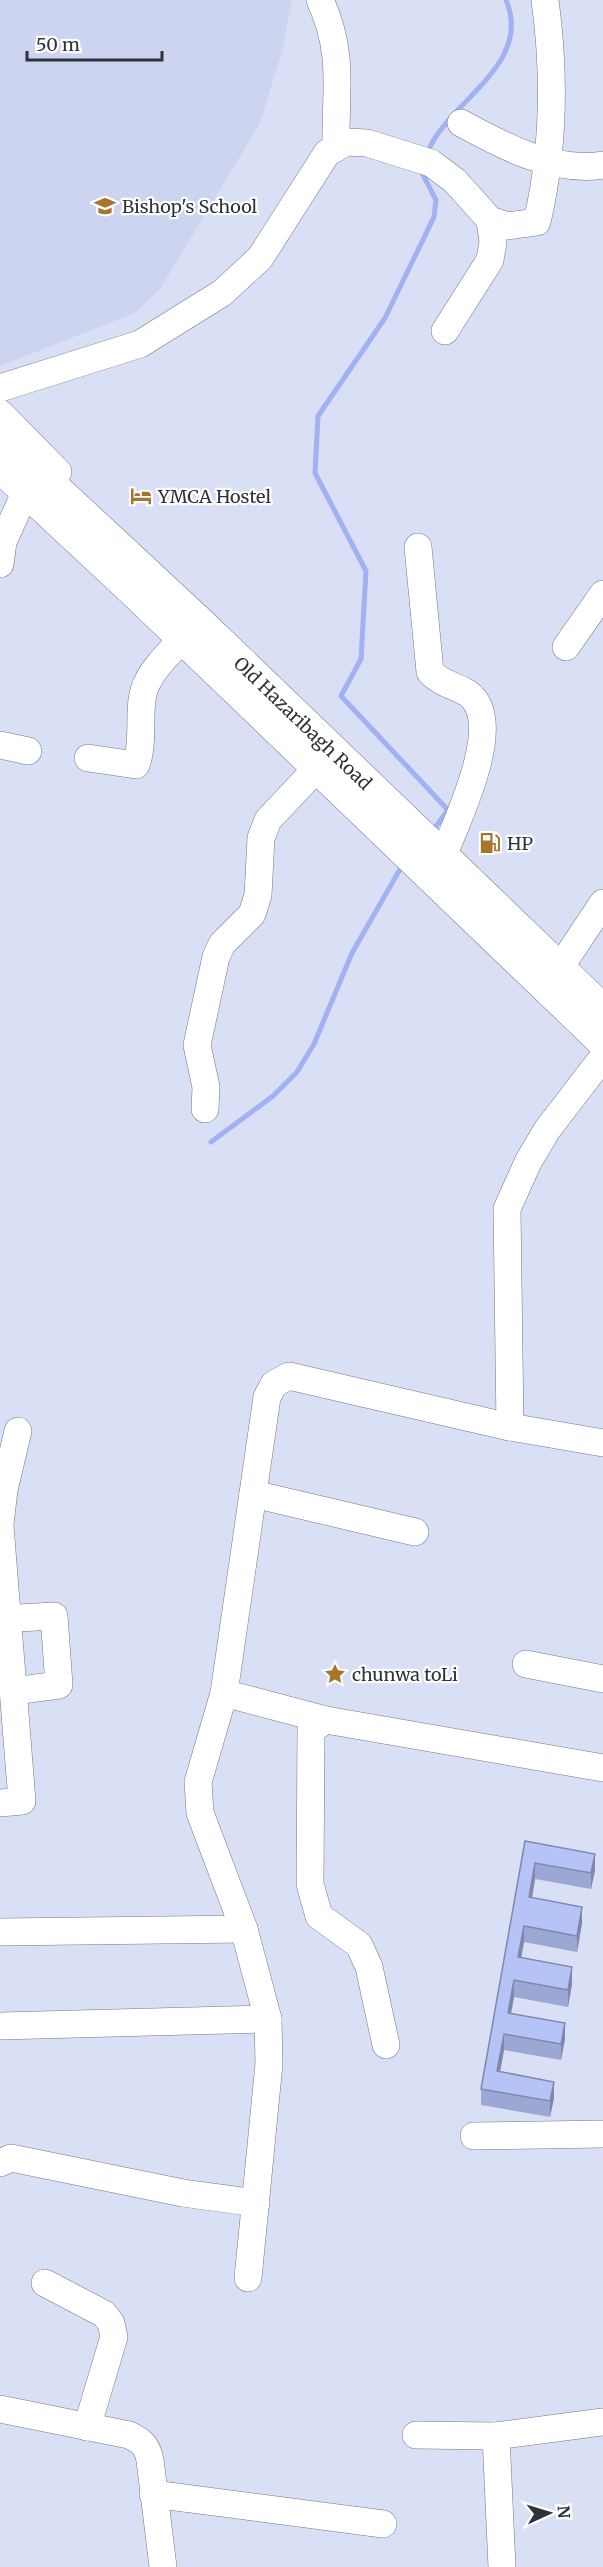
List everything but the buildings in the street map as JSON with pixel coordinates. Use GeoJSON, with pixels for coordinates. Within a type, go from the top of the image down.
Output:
{"type":"FeatureCollection","features":[{"type":"Feature","properties":{"kind":"main road","name":"Old Hazaribagh Road"},"geometry":{"type":"LineString","coordinates":[[0,438],[198,622],[423,845],[603,1028]]}},
{"type":"Feature","properties":{"kind":"main road","name":"Old Hazaribagh Road"},"geometry":{"type":"LineString","coordinates":[[0,455],[603,1011]]}},
{"type":"Feature","properties":{"kind":"street"},"geometry":{"type":"LineString","coordinates":[[320,0],[334,35],[338,56],[336,147]]}},
{"type":"Feature","properties":{"kind":"street"},"geometry":{"type":"LineString","coordinates":[[0,388],[140,344],[222,293],[260,258],[327,153],[346,142],[368,142],[431,163],[455,181],[490,219],[508,226],[537,222],[547,161],[553,52],[545,0]]}},
{"type":"Feature","properties":{"kind":"street"},"geometry":{"type":"LineString","coordinates":[[461,123],[499,144],[547,161],[574,165],[603,165]]}},
{"type":"Feature","properties":{"kind":"street"},"geometry":{"type":"LineString","coordinates":[[445,331],[490,260],[493,242],[490,219]]}},
{"type":"Feature","properties":{"kind":"street"},"geometry":{"type":"LineString","coordinates":[[0,413],[132,545],[311,714],[423,845],[603,1045]]}},
{"type":"Feature","properties":{"kind":"street"},"geometry":{"type":"LineString","coordinates":[[0,470],[316,769],[423,845],[565,960],[603,997]]}},
{"type":"Feature","properties":{"kind":"street"},"geometry":{"type":"LineString","coordinates":[[0,564],[3,542],[24,495]]}},
{"type":"Feature","properties":{"kind":"street"},"geometry":{"type":"LineString","coordinates":[[418,547],[430,672],[441,683],[473,697],[479,709],[482,728],[478,766],[423,845]]}},
{"type":"Feature","properties":{"kind":"street"},"geometry":{"type":"LineString","coordinates":[[566,647],[603,594]]}},
{"type":"Feature","properties":{"kind":"street"},"geometry":{"type":"LineString","coordinates":[[88,758],[136,765],[141,752],[143,696],[147,681],[181,640]]}},
{"type":"Feature","properties":{"kind":"street"},"geometry":{"type":"LineString","coordinates":[[0,745],[28,751]]}},
{"type":"Feature","properties":{"kind":"street"},"geometry":{"type":"LineString","coordinates":[[205,1109],[206,1088],[197,1045],[216,957],[222,944],[252,914],[258,895],[261,838],[268,820],[316,769]]}},
{"type":"Feature","properties":{"kind":"street"},"geometry":{"type":"LineString","coordinates":[[565,960],[603,903]]}},
{"type":"Feature","properties":{"kind":"street"},"geometry":{"type":"LineString","coordinates":[[510,1427],[507,1209],[528,1162],[547,1130],[603,1057]]}},
{"type":"Feature","properties":{"kind":"street"},"geometry":{"type":"LineString","coordinates":[[248,2278],[269,2064],[268,2019],[244,1929],[201,1813],[198,1782],[224,1693],[267,1397],[274,1384],[289,1376],[510,1427],[603,1443]]}},
{"type":"Feature","properties":{"kind":"street"},"geometry":{"type":"LineString","coordinates":[[0,1803],[22,1801],[14,1691],[4,1618],[0,1525],[4,1490],[18,1431]]}},
{"type":"Feature","properties":{"kind":"street"},"geometry":{"type":"LineString","coordinates":[[253,1494],[415,1532]]}},
{"type":"Feature","properties":{"kind":"street"},"geometry":{"type":"LineString","coordinates":[[4,1618],[54,1616],[60,1685],[14,1691]]}},
{"type":"Feature","properties":{"kind":"street"},"geometry":{"type":"LineString","coordinates":[[526,1664],[603,1679]]}},
{"type":"Feature","properties":{"kind":"street"},"geometry":{"type":"LineString","coordinates":[[224,1693],[326,1720],[603,1768]]}},
{"type":"Feature","properties":{"kind":"street"},"geometry":{"type":"LineString","coordinates":[[326,1720],[311,1730],[310,1884],[319,1916],[358,1946],[369,1966],[386,2045]]}},
{"type":"Feature","properties":{"kind":"street"},"geometry":{"type":"LineString","coordinates":[[0,1932],[244,1929]]}},
{"type":"Feature","properties":{"kind":"street"},"geometry":{"type":"LineString","coordinates":[[0,2026],[268,2019]]}},
{"type":"Feature","properties":{"kind":"street"},"geometry":{"type":"LineString","coordinates":[[474,2136],[603,2134]]}},
{"type":"Feature","properties":{"kind":"street"},"geometry":{"type":"LineString","coordinates":[[0,2163],[11,2158],[183,2193],[256,2203]]}},
{"type":"Feature","properties":{"kind":"street"},"geometry":{"type":"LineString","coordinates":[[45,2283],[104,2313],[111,2323],[114,2337],[87,2427]]}},
{"type":"Feature","properties":{"kind":"street"},"geometry":{"type":"LineString","coordinates":[[0,2409],[129,2435],[141,2441],[148,2449],[163,2567]]}},
{"type":"Feature","properties":{"kind":"street"},"geometry":{"type":"LineString","coordinates":[[416,2435],[496,2436],[603,2422]]}},
{"type":"Feature","properties":{"kind":"street"},"geometry":{"type":"LineString","coordinates":[[496,2436],[501,2567]]}},
{"type":"Feature","properties":{"kind":"street"},"geometry":{"type":"LineString","coordinates":[[153,2494],[383,2524]]}},
{"type":"Feature","properties":{"kind":"shaded area","name":"Bishop's School"},"geometry":{"type":"Polygon","coordinates":[[[0,0],[292,0],[282,52],[260,123],[160,289],[135,313],[0,366],[0,0]]]}},
{"type":"Feature","properties":{"kind":"waterway"},"geometry":{"type":"LineString","coordinates":[[429,149],[440,131],[486,80],[499,62],[508,43],[511,23],[506,0]]}},
{"type":"Feature","properties":{"kind":"waterway"},"geometry":{"type":"LineString","coordinates":[[421,171],[436,200],[434,217],[385,318],[318,416],[315,473],[366,571],[361,659],[341,696],[448,810],[431,833]]}},
{"type":"Feature","properties":{"kind":"waterway"},"geometry":{"type":"LineString","coordinates":[[211,1142],[273,1096],[297,1072],[314,1044],[352,953],[403,864]]}},
{"type":"Feature","properties":{"kind":"place","name":"Bishop's School"},"geometry":{"type":"Point","coordinates":[105,206]}},
{"type":"Feature","properties":{"kind":"place","name":"YMCA Hostel"},"geometry":{"type":"Point","coordinates":[141,496]}},
{"type":"Feature","properties":{"kind":"place","name":"HP"},"geometry":{"type":"Point","coordinates":[490,843]}},
{"type":"Feature","properties":{"kind":"place","name":"chunwa toLi"},"geometry":{"type":"Point","coordinates":[335,1674]}}]}
